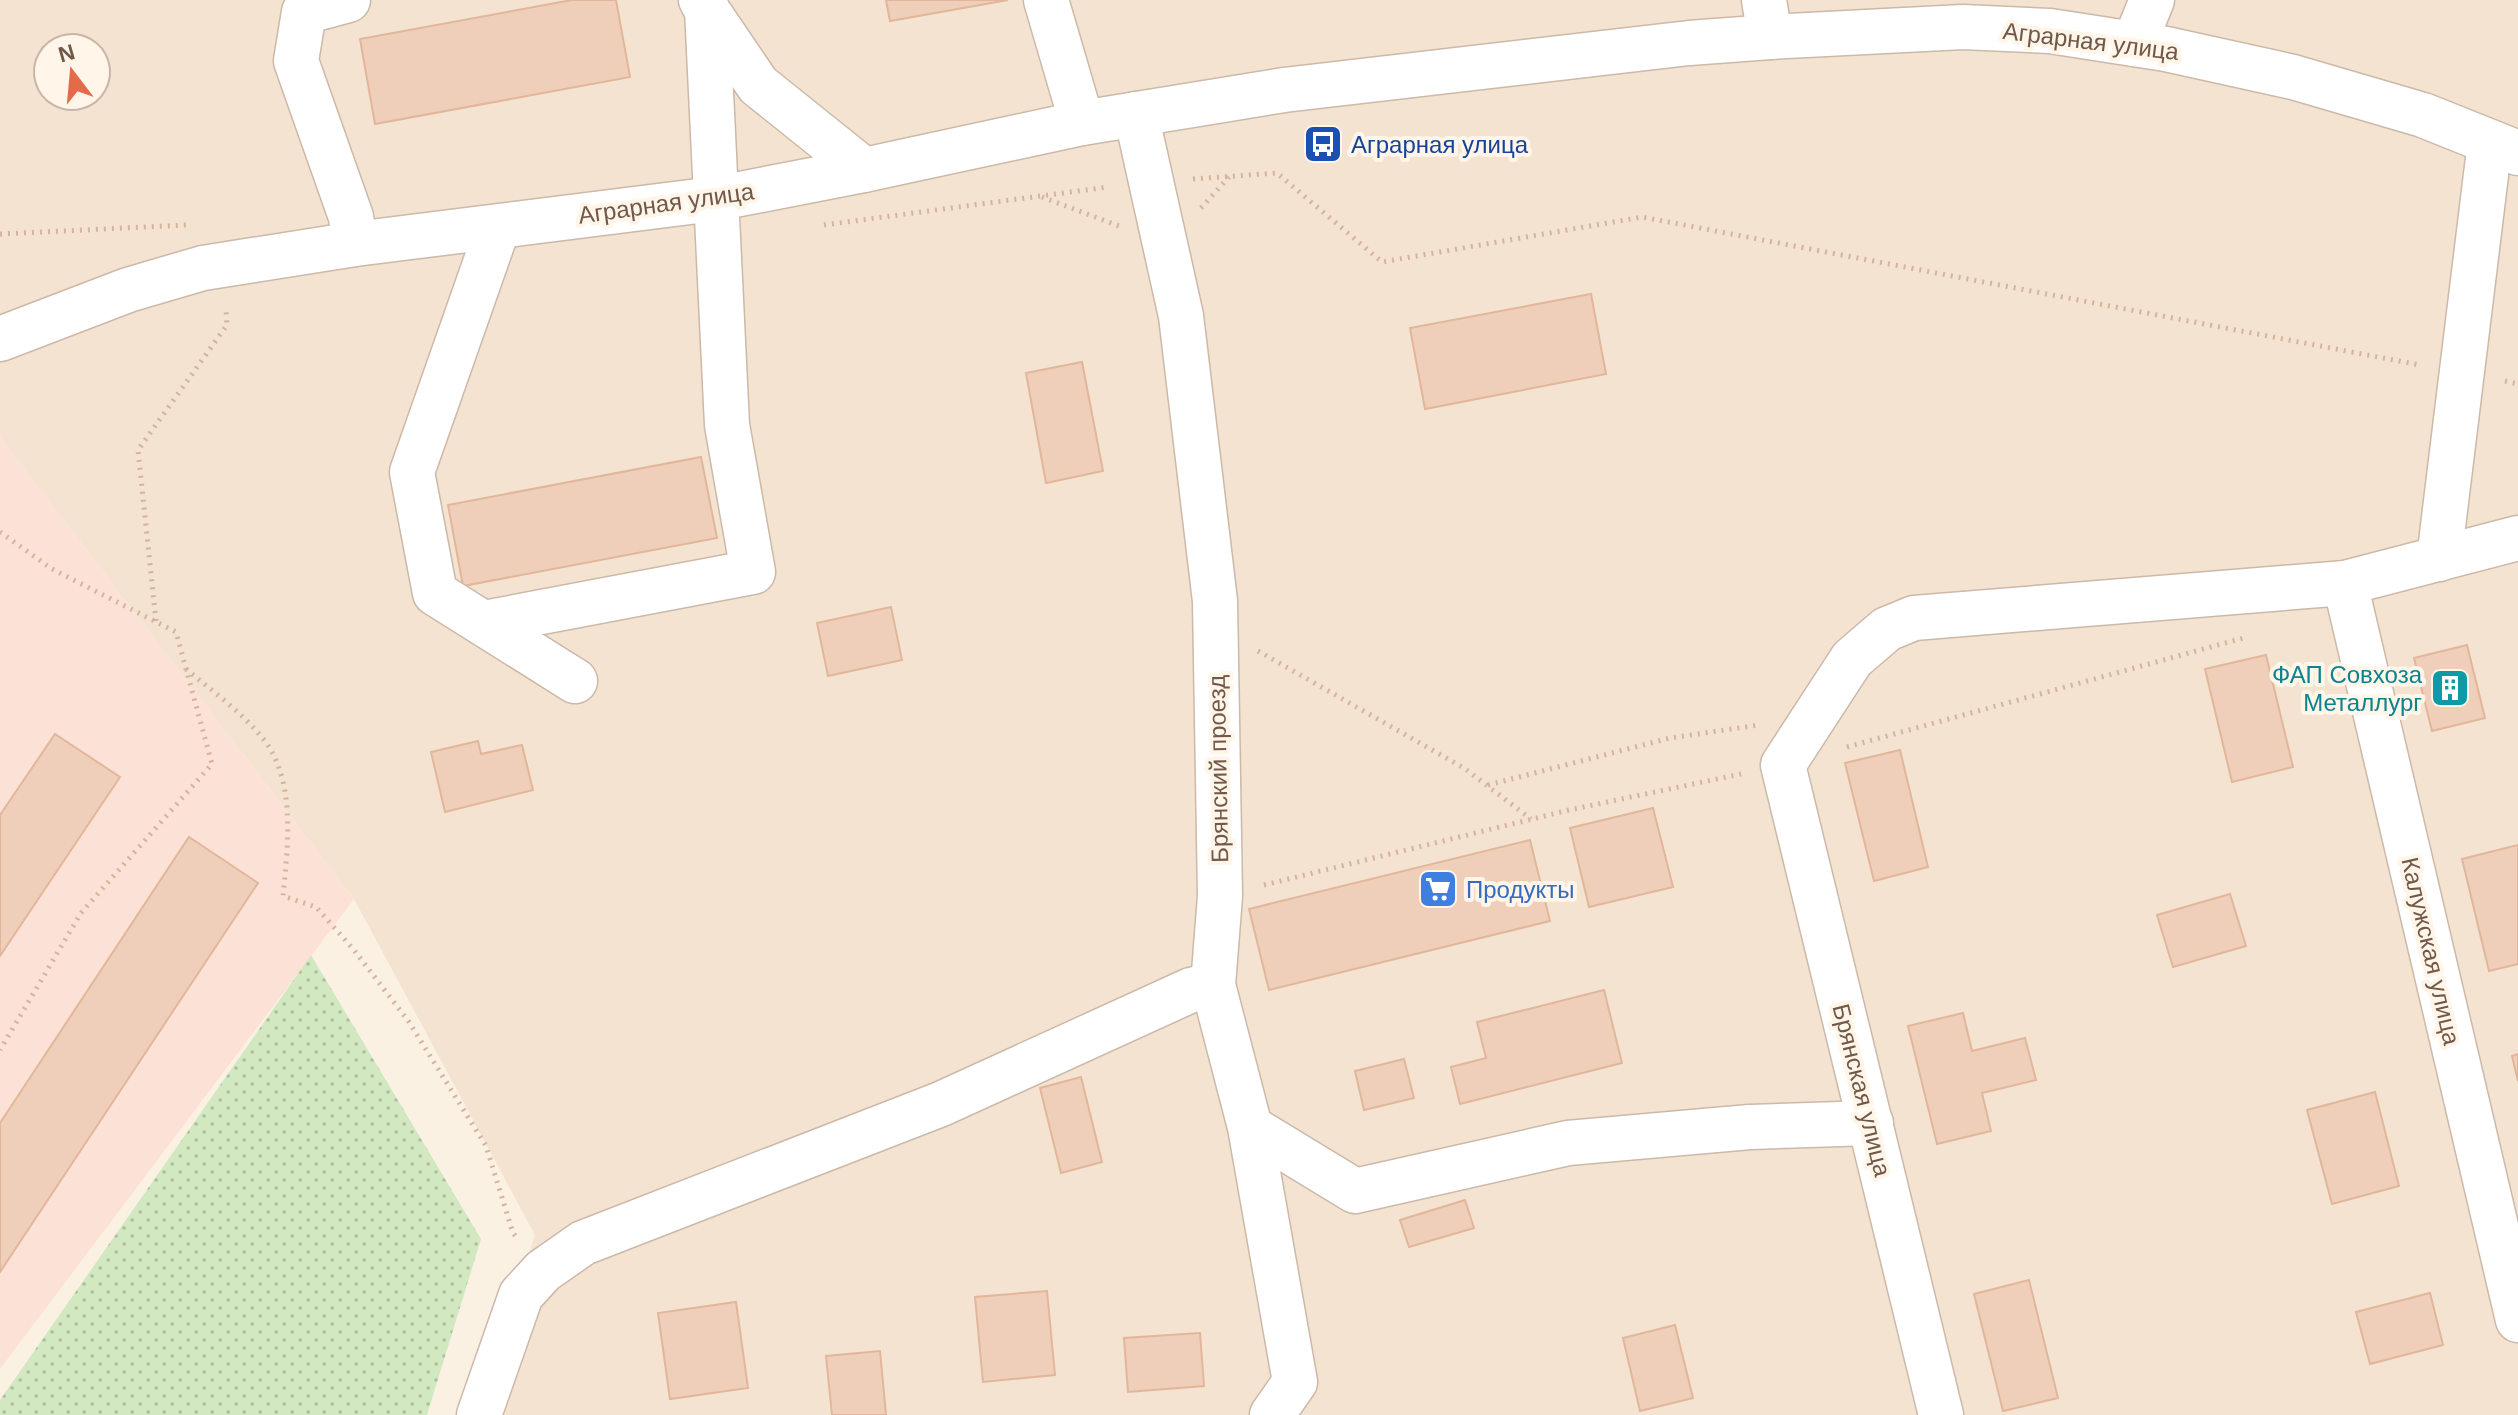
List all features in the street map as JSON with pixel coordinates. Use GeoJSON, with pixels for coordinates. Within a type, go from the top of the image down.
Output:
{"type":"FeatureCollection","features":[{"type":"Feature","properties":{"kind":"street"},"geometry":{"type":"LineString","coordinates":[[348,0],[304,12],[296,61],[351,217],[355,244]]}},
{"type":"Feature","properties":{"kind":"street"},"geometry":{"type":"LineString","coordinates":[[1046,0],[1082,123]]}},
{"type":"Feature","properties":{"kind":"street"},"geometry":{"type":"LineString","coordinates":[[2134,44],[2152,0]]}},
{"type":"Feature","properties":{"kind":"street"},"geometry":{"type":"LineString","coordinates":[[706,2],[758,85],[864,170]]}},
{"type":"Feature","properties":{"kind":"street"},"geometry":{"type":"LineString","coordinates":[[484,623],[753,572],[727,425],[706,2]]}},
{"type":"Feature","properties":{"kind":"street","name":"Аграрная улица"},"geometry":{"type":"LineString","coordinates":[[0,339],[128,290],[203,268],[355,244],[714,199],[1082,123],[1284,90],[1689,43],[1767,18],[1961,14],[2134,44],[2293,77],[2423,115],[2504,147]]}},
{"type":"Feature","properties":{"kind":"street","name":"Брянский проезд"},"geometry":{"type":"LineString","coordinates":[[1136,114],[1181,316],[1215,601],[1220,896],[1213,985],[1250,1127],[1295,1382],[1272,1415]]}},
{"type":"Feature","properties":{"kind":"street"},"geometry":{"type":"LineString","coordinates":[[2439,559],[2461,373],[2504,147]]}},
{"type":"Feature","properties":{"kind":"street"},"geometry":{"type":"LineString","coordinates":[[498,227],[412,472],[435,593],[575,681]]}},
{"type":"Feature","properties":{"kind":"street"},"geometry":{"type":"LineString","coordinates":[[1783,765],[1852,659],[1887,629],[1914,618],[2345,583],[2518,538]]}},
{"type":"Feature","properties":{"kind":"street","name":"Калужская улица"},"geometry":{"type":"LineString","coordinates":[[2345,583],[2518,1320]]}},
{"type":"Feature","properties":{"kind":"street","name":"Брянская улица"},"geometry":{"type":"LineString","coordinates":[[1783,765],[1941,1415]]}},
{"type":"Feature","properties":{"kind":"street"},"geometry":{"type":"LineString","coordinates":[[479,1415],[521,1295],[543,1271],[583,1243],[941,1104],[1191,990],[1213,985]]}},
{"type":"Feature","properties":{"kind":"street"},"geometry":{"type":"LineString","coordinates":[[1250,1127],[1355,1191],[1568,1143],[1750,1127],[1871,1123]]}},
{"type":"Feature","properties":{"kind":"path"},"geometry":{"type":"LineString","coordinates":[[824,225],[1151,182],[1277,173],[1382,262],[1642,217],[2518,384]]}},
{"type":"Feature","properties":{"kind":"path"},"geometry":{"type":"LineString","coordinates":[[1039,196],[1167,245]]}},
{"type":"Feature","properties":{"kind":"path"},"geometry":{"type":"LineString","coordinates":[[0,234],[193,224]]}},
{"type":"Feature","properties":{"kind":"path"},"geometry":{"type":"LineString","coordinates":[[156,622],[138,450],[227,325],[224,265]]}},
{"type":"Feature","properties":{"kind":"path"},"geometry":{"type":"LineString","coordinates":[[0,532],[52,569],[176,632],[212,764],[81,913],[0,1050]]}},
{"type":"Feature","properties":{"kind":"path"},"geometry":{"type":"LineString","coordinates":[[1215,627],[1464,768],[1531,819]]}},
{"type":"Feature","properties":{"kind":"path"},"geometry":{"type":"LineString","coordinates":[[1844,748],[2259,634]]}},
{"type":"Feature","properties":{"kind":"path"},"geometry":{"type":"LineString","coordinates":[[186,669],[262,737],[281,772],[289,832],[283,896],[316,907],[354,950],[409,1022],[486,1146],[513,1233],[543,1271]]}},
{"type":"Feature","properties":{"kind":"path"},"geometry":{"type":"LineString","coordinates":[[1487,785],[1670,738],[1815,716]]}},
{"type":"Feature","properties":{"kind":"path"},"geometry":{"type":"LineString","coordinates":[[1220,896],[1531,819],[1783,765]]}},
{"type":"Feature","properties":{"kind":"shaded area"},"geometry":{"type":"Polygon","coordinates":[[[0,0],[2518,0],[2518,1415],[476,1415],[535,1235],[354,899],[0,437],[0,0]]]}},
{"type":"Feature","properties":{"kind":"shaded area"},"geometry":{"type":"Polygon","coordinates":[[[0,437],[354,899],[0,1369],[0,437]]]}},
{"type":"Feature","properties":{"kind":"green space"},"geometry":{"type":"Polygon","coordinates":[[[311,955],[481,1239],[427,1415],[0,1415],[0,1400],[311,955]]]}},
{"type":"Feature","properties":{"kind":"building"},"geometry":{"type":"Polygon","coordinates":[[[572,0],[616,0],[630,77],[375,124],[360,39],[572,0]]]}},
{"type":"Feature","properties":{"kind":"building"},"geometry":{"type":"Polygon","coordinates":[[[886,0],[1008,0],[890,21],[886,0]]]}},
{"type":"Feature","properties":{"kind":"building"},"geometry":{"type":"Polygon","coordinates":[[[1591,294],[1606,374],[1425,409],[1410,328],[1591,294]]]}},
{"type":"Feature","properties":{"kind":"building"},"geometry":{"type":"Polygon","coordinates":[[[1082,362],[1103,471],[1046,483],[1026,373],[1082,362]]]}},
{"type":"Feature","properties":{"kind":"building"},"geometry":{"type":"Polygon","coordinates":[[[701,457],[717,538],[463,586],[448,505],[701,457]]]}},
{"type":"Feature","properties":{"kind":"building"},"geometry":{"type":"Polygon","coordinates":[[[891,607],[902,660],[828,676],[817,623],[891,607]]]}},
{"type":"Feature","properties":{"kind":"building","name":"ФАП Совхоза Металлург"},"geometry":{"type":"Polygon","coordinates":[[[2467,645],[2485,718],[2432,731],[2414,658],[2467,645]]]}},
{"type":"Feature","properties":{"kind":"building"},"geometry":{"type":"Polygon","coordinates":[[[2266,655],[2293,767],[2232,782],[2205,669],[2266,655]]]}},
{"type":"Feature","properties":{"kind":"building"},"geometry":{"type":"Polygon","coordinates":[[[55,734],[120,777],[0,956],[0,815],[55,734]]]}},
{"type":"Feature","properties":{"kind":"building"},"geometry":{"type":"Polygon","coordinates":[[[478,741],[481,754],[522,745],[533,790],[445,812],[431,752],[478,741]]]}},
{"type":"Feature","properties":{"kind":"building"},"geometry":{"type":"Polygon","coordinates":[[[1900,750],[1928,867],[1874,881],[1845,763],[1900,750]]]}},
{"type":"Feature","properties":{"kind":"building"},"geometry":{"type":"Polygon","coordinates":[[[1653,808],[1673,887],[1589,907],[1570,828],[1653,808]]]}},
{"type":"Feature","properties":{"kind":"building"},"geometry":{"type":"Polygon","coordinates":[[[189,837],[258,883],[0,1272],[0,1123],[189,837]]]}},
{"type":"Feature","properties":{"kind":"building"},"geometry":{"type":"Polygon","coordinates":[[[1530,840],[1550,921],[1269,990],[1249,909],[1530,840]]]}},
{"type":"Feature","properties":{"kind":"building"},"geometry":{"type":"Polygon","coordinates":[[[2518,845],[2518,964],[2489,971],[2462,859],[2518,845]]]}},
{"type":"Feature","properties":{"kind":"building"},"geometry":{"type":"Polygon","coordinates":[[[2230,894],[2246,946],[2173,967],[2157,915],[2230,894]]]}},
{"type":"Feature","properties":{"kind":"building"},"geometry":{"type":"Polygon","coordinates":[[[1604,990],[1622,1063],[1460,1104],[1451,1067],[1486,1058],[1477,1022],[1604,990]]]}},
{"type":"Feature","properties":{"kind":"building"},"geometry":{"type":"Polygon","coordinates":[[[1963,1013],[1972,1051],[2025,1038],[2036,1080],[1982,1093],[1991,1131],[1937,1144],[1908,1026],[1963,1013]]]}},
{"type":"Feature","properties":{"kind":"building"},"geometry":{"type":"Polygon","coordinates":[[[2518,1054],[2518,1081],[2512,1056],[2518,1054]]]}},
{"type":"Feature","properties":{"kind":"building"},"geometry":{"type":"Polygon","coordinates":[[[1404,1059],[1414,1098],[1364,1110],[1355,1071],[1404,1059]]]}},
{"type":"Feature","properties":{"kind":"building"},"geometry":{"type":"Polygon","coordinates":[[[1081,1077],[1102,1162],[1061,1173],[1040,1088],[1081,1077]]]}},
{"type":"Feature","properties":{"kind":"building"},"geometry":{"type":"Polygon","coordinates":[[[2375,1092],[2399,1186],[2332,1204],[2307,1110],[2375,1092]]]}},
{"type":"Feature","properties":{"kind":"building"},"geometry":{"type":"Polygon","coordinates":[[[1465,1200],[1474,1228],[1409,1247],[1400,1220],[1465,1200]]]}},
{"type":"Feature","properties":{"kind":"building"},"geometry":{"type":"Polygon","coordinates":[[[2029,1280],[2058,1398],[2003,1411],[1974,1294],[2029,1280]]]}},
{"type":"Feature","properties":{"kind":"building"},"geometry":{"type":"Polygon","coordinates":[[[1047,1291],[1055,1375],[983,1382],[975,1297],[1047,1291]]]}},
{"type":"Feature","properties":{"kind":"building"},"geometry":{"type":"Polygon","coordinates":[[[2430,1293],[2443,1345],[2370,1364],[2356,1312],[2430,1293]]]}},
{"type":"Feature","properties":{"kind":"building"},"geometry":{"type":"Polygon","coordinates":[[[736,1302],[748,1388],[670,1399],[658,1313],[736,1302]]]}},
{"type":"Feature","properties":{"kind":"building"},"geometry":{"type":"Polygon","coordinates":[[[1675,1325],[1693,1398],[1640,1411],[1623,1338],[1675,1325]]]}},
{"type":"Feature","properties":{"kind":"building"},"geometry":{"type":"Polygon","coordinates":[[[1200,1333],[1204,1386],[1128,1392],[1124,1338],[1200,1333]]]}},
{"type":"Feature","properties":{"kind":"building"},"geometry":{"type":"Polygon","coordinates":[[[880,1351],[886,1415],[832,1415],[826,1356],[880,1351]]]}},
{"type":"Feature","properties":{"kind":"place","name":"Аграрная улица"},"geometry":{"type":"Point","coordinates":[1323,144]}},
{"type":"Feature","properties":{"kind":"place","name":"ФАП Совхоза Металлург"},"geometry":{"type":"Point","coordinates":[2450,688]}},
{"type":"Feature","properties":{"kind":"place","name":"Продукты"},"geometry":{"type":"Point","coordinates":[1438,889]}}]}
